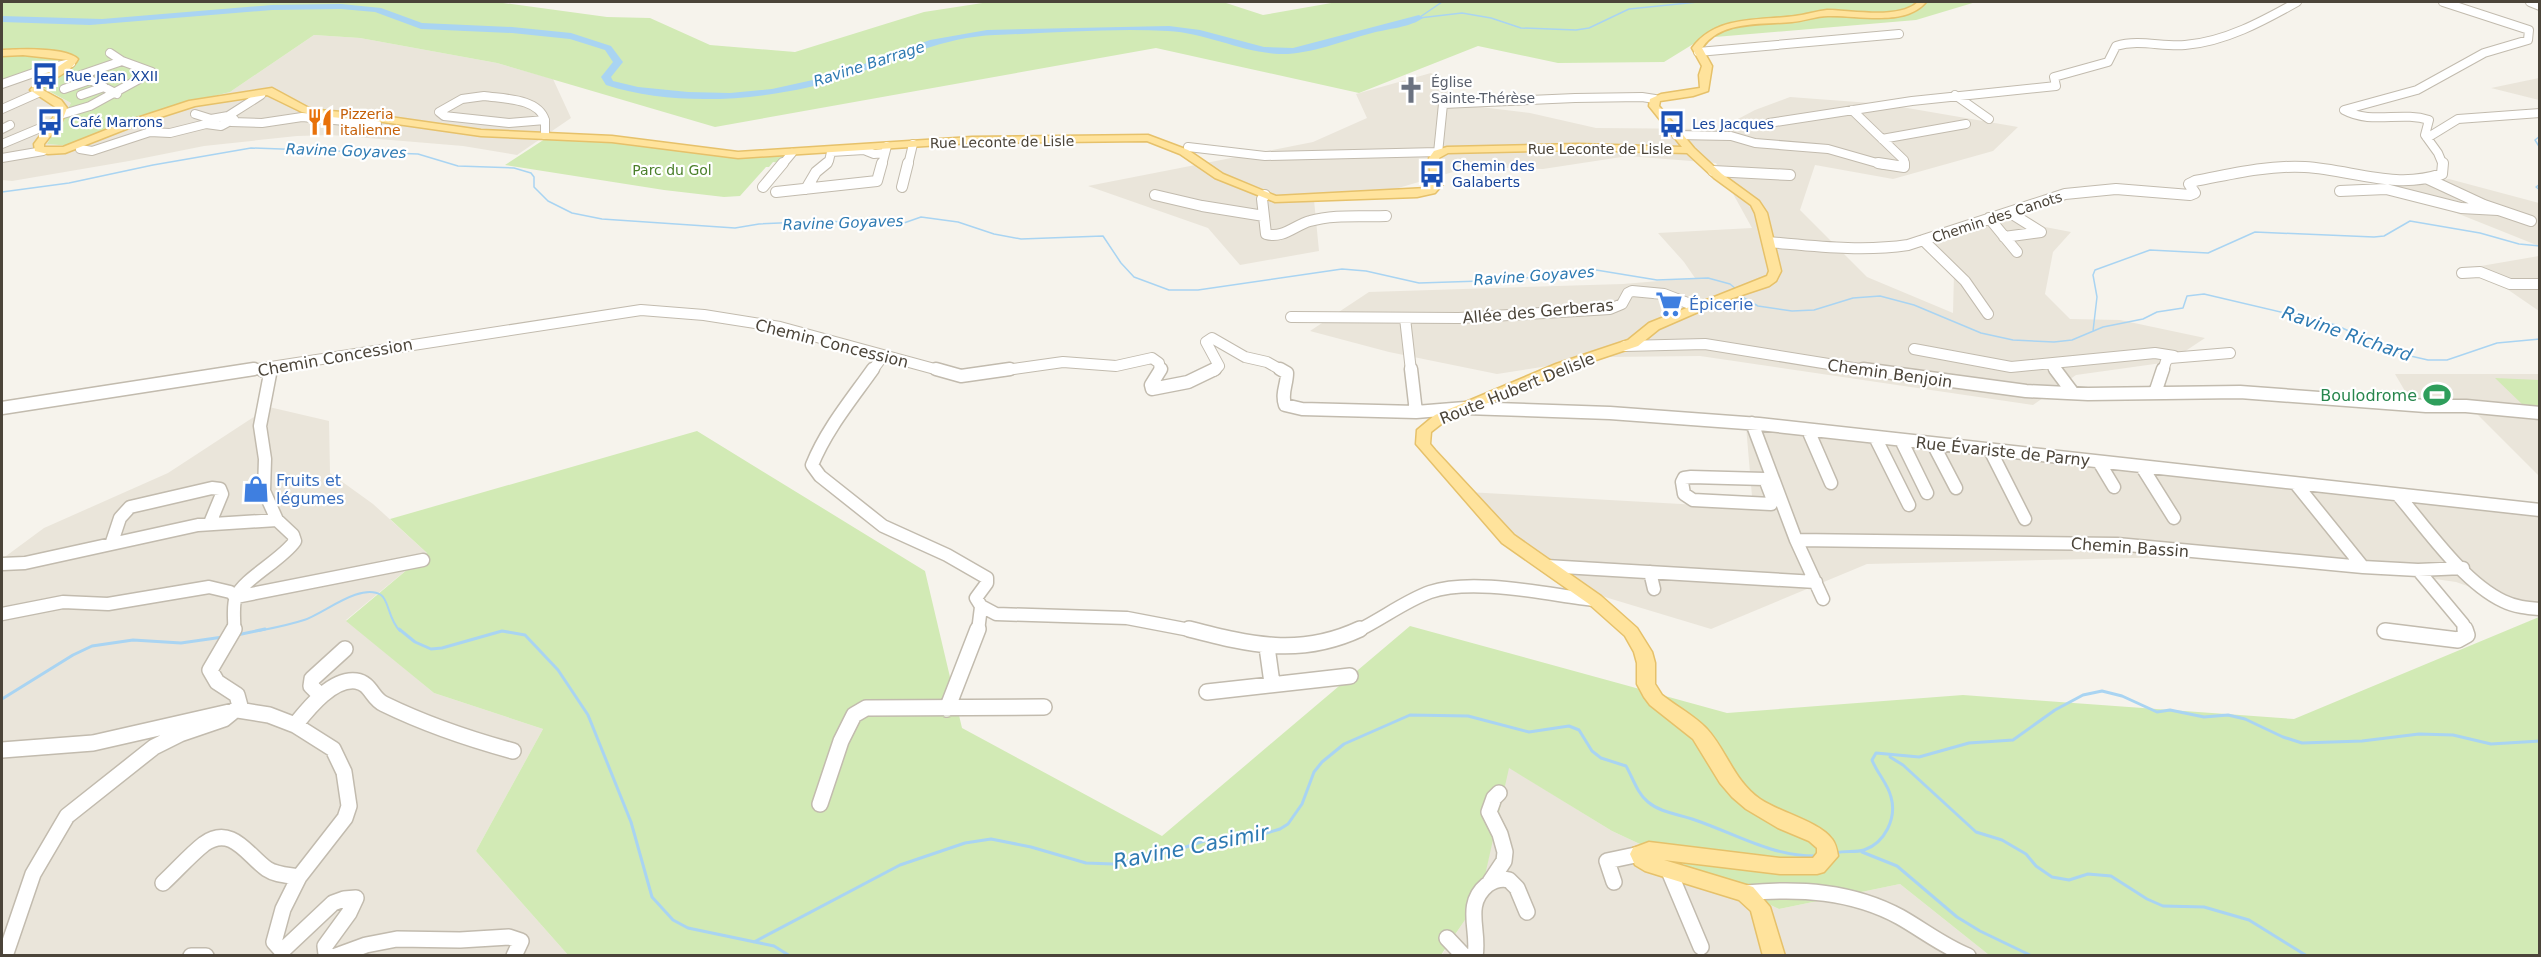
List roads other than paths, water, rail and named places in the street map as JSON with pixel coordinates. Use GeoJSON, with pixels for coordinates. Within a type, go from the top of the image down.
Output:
{"type":"FeatureCollection","features":[{"type":"Feature","properties":{"kind":"main road"},"geometry":{"type":"LineString","coordinates":[[1768,242],[1761,213],[1755,203],[1690,150],[1658,113],[1654,106],[1655,99],[1705,89],[1704,75],[1707,66],[1697,48],[1701,38],[1722,28],[1827,13],[1886,14],[1912,11],[1922,2]]}},
{"type":"Feature","properties":{"kind":"main road"},"geometry":{"type":"LineString","coordinates":[[2,53],[22,52],[69,56],[74,59],[40,83],[35,90],[62,108],[58,118],[39,144],[39,149],[43,151],[72,148],[135,122],[201,101],[264,94]]}},
{"type":"Feature","properties":{"kind":"main road","name":"Rue Leconte de Lisle"},"geometry":{"type":"LineString","coordinates":[[264,94],[319,113],[376,118],[488,134],[612,139],[731,154],[886,149],[913,144],[972,140],[1148,138],[1184,152],[1219,176],[1264,195],[1287,200],[1425,193],[1431,191],[1437,184],[1434,158],[1438,153],[1447,150],[1578,147],[1690,150]]}},
{"type":"Feature","properties":{"kind":"main road","name":"Route Hubert Delisle"},"geometry":{"type":"LineString","coordinates":[[1640,854],[1655,851],[1780,866],[1817,866],[1828,856],[1829,851],[1816,835],[1785,822],[1753,804],[1739,792],[1727,778],[1700,734],[1656,700],[1650,692],[1646,684],[1646,663],[1638,642],[1620,621],[1595,600],[1508,538],[1423,444],[1424,430],[1431,423],[1465,408],[1561,367],[1625,346],[1654,326],[1772,279],[1775,271],[1768,242]]}},
{"type":"Feature","properties":{"kind":"main road"},"geometry":{"type":"LineString","coordinates":[[1640,854],[1647,862],[1670,871],[1746,893],[1760,907],[1774,956]]}},
{"type":"Feature","properties":{"kind":"street"},"geometry":{"type":"LineString","coordinates":[[1769,123],[1955,95],[2056,86],[2054,76],[2109,62],[2112,49],[2116,46],[2131,43],[2183,45],[2210,41],[2263,20],[2297,2]]}},
{"type":"Feature","properties":{"kind":"street"},"geometry":{"type":"LineString","coordinates":[[2443,2],[2529,30],[2540,36]]}},
{"type":"Feature","properties":{"kind":"street"},"geometry":{"type":"LineString","coordinates":[[2530,2],[2540,6]]}},
{"type":"Feature","properties":{"kind":"street"},"geometry":{"type":"LineString","coordinates":[[2529,30],[2539,30]]}},
{"type":"Feature","properties":{"kind":"street"},"geometry":{"type":"LineString","coordinates":[[2428,179],[2442,174],[2444,168],[2435,147],[2427,138],[2425,131],[2429,122],[2426,118],[2377,120],[2354,115],[2344,110],[2345,108],[2417,90],[2484,53],[2526,42],[2529,30]]}},
{"type":"Feature","properties":{"kind":"street"},"geometry":{"type":"LineString","coordinates":[[1698,52],[1899,34]]}},
{"type":"Feature","properties":{"kind":"street"},"geometry":{"type":"LineString","coordinates":[[2,144],[117,94],[152,72],[122,62],[110,53]]}},
{"type":"Feature","properties":{"kind":"street"},"geometry":{"type":"LineString","coordinates":[[117,94],[81,75],[122,62]]}},
{"type":"Feature","properties":{"kind":"street"},"geometry":{"type":"LineString","coordinates":[[2,84],[45,69],[71,63]]}},
{"type":"Feature","properties":{"kind":"street"},"geometry":{"type":"LineString","coordinates":[[64,89],[90,80]]}},
{"type":"Feature","properties":{"kind":"street"},"geometry":{"type":"LineString","coordinates":[[81,95],[104,87]]}},
{"type":"Feature","properties":{"kind":"street"},"geometry":{"type":"LineString","coordinates":[[2,109],[38,93]]}},
{"type":"Feature","properties":{"kind":"street"},"geometry":{"type":"LineString","coordinates":[[195,114],[218,126],[264,94]]}},
{"type":"Feature","properties":{"kind":"street"},"geometry":{"type":"LineString","coordinates":[[1955,95],[1989,119]]}},
{"type":"Feature","properties":{"kind":"street"},"geometry":{"type":"LineString","coordinates":[[545,135],[546,120],[540,109],[534,105],[477,96],[461,98],[439,112],[444,116],[498,123],[546,120]]}},
{"type":"Feature","properties":{"kind":"street"},"geometry":{"type":"LineString","coordinates":[[1188,147],[1265,156],[1382,157],[1402,152],[1438,153],[1443,104],[1587,98],[1642,97],[1655,99]]}},
{"type":"Feature","properties":{"kind":"street"},"geometry":{"type":"LineString","coordinates":[[1676,135],[1731,136],[1755,143],[1828,149],[1890,166],[1904,167],[1904,160],[1852,110]]}},
{"type":"Feature","properties":{"kind":"street"},"geometry":{"type":"LineString","coordinates":[[2427,138],[2458,119],[2540,112]]}},
{"type":"Feature","properties":{"kind":"street"},"geometry":{"type":"LineString","coordinates":[[229,119],[262,123],[302,117],[378,123]]}},
{"type":"Feature","properties":{"kind":"street"},"geometry":{"type":"LineString","coordinates":[[80,149],[92,151],[150,132],[170,133],[208,122]]}},
{"type":"Feature","properties":{"kind":"street"},"geometry":{"type":"LineString","coordinates":[[1882,139],[1966,124]]}},
{"type":"Feature","properties":{"kind":"street"},"geometry":{"type":"LineString","coordinates":[[902,187],[913,144]]}},
{"type":"Feature","properties":{"kind":"street"},"geometry":{"type":"LineString","coordinates":[[776,192],[877,181],[886,149]]}},
{"type":"Feature","properties":{"kind":"street"},"geometry":{"type":"LineString","coordinates":[[806,189],[816,172],[829,161],[831,152],[864,150],[874,154],[886,149]]}},
{"type":"Feature","properties":{"kind":"street"},"geometry":{"type":"LineString","coordinates":[[2,158],[43,151]]}},
{"type":"Feature","properties":{"kind":"street"},"geometry":{"type":"LineString","coordinates":[[763,187],[792,153]]}},
{"type":"Feature","properties":{"kind":"street","name":"Chemin des Canots"},"geometry":{"type":"LineString","coordinates":[[1768,242],[1870,250],[1899,247],[2065,194],[2142,190],[2190,195],[2195,193],[2189,183],[2195,181],[2293,167],[2319,168],[2403,181],[2428,179]]}},
{"type":"Feature","properties":{"kind":"street"},"geometry":{"type":"LineString","coordinates":[[1713,171],[1790,175]]}},
{"type":"Feature","properties":{"kind":"street"},"geometry":{"type":"LineString","coordinates":[[2428,179],[2499,210],[2531,221]]}},
{"type":"Feature","properties":{"kind":"street"},"geometry":{"type":"LineString","coordinates":[[2340,191],[2362,187],[2386,189],[2473,210],[2499,210]]}},
{"type":"Feature","properties":{"kind":"street"},"geometry":{"type":"LineString","coordinates":[[1155,195],[1202,206],[1264,216]]}},
{"type":"Feature","properties":{"kind":"street"},"geometry":{"type":"LineString","coordinates":[[1264,195],[1262,200],[1266,234],[1273,236],[1310,221],[1386,216]]}},
{"type":"Feature","properties":{"kind":"street"},"geometry":{"type":"LineString","coordinates":[[2004,237],[2041,232],[2009,212]]}},
{"type":"Feature","properties":{"kind":"street"},"geometry":{"type":"LineString","coordinates":[[1989,219],[2017,252]]}},
{"type":"Feature","properties":{"kind":"street"},"geometry":{"type":"LineString","coordinates":[[1923,240],[1965,281],[1988,314]]}},
{"type":"Feature","properties":{"kind":"street"},"geometry":{"type":"LineString","coordinates":[[2462,273],[2480,272],[2510,284],[2540,284]]}},
{"type":"Feature","properties":{"kind":"street","name":"Allée des Gerberas"},"geometry":{"type":"LineString","coordinates":[[1291,317],[1459,318],[1610,309],[1622,304],[1628,293],[1632,291],[1664,294],[1698,307]]}},
{"type":"Feature","properties":{"kind":"street","name":"Chemin Concession"},"geometry":{"type":"LineString","coordinates":[[2,408],[262,370],[431,341],[641,310],[705,315],[780,327],[961,376],[1064,362],[1116,366],[1152,358],[1159,363],[1161,370],[1151,385],[1152,389],[1163,388],[1213,373],[1219,366],[1206,342],[1212,338],[1228,349],[1245,357],[1267,362],[1287,374],[1282,396],[1285,405],[1302,409],[1416,412],[1465,408]]}},
{"type":"Feature","properties":{"kind":"street"},"geometry":{"type":"LineString","coordinates":[[1405,318],[1416,412]]}},
{"type":"Feature","properties":{"kind":"street","name":"Chemin Benjoin"},"geometry":{"type":"LineString","coordinates":[[1625,346],[1705,344],[1923,379],[2026,391],[2240,392],[2426,406],[2466,406],[2540,413]]}},
{"type":"Feature","properties":{"kind":"street"},"geometry":{"type":"LineString","coordinates":[[1914,349],[2003,367],[2155,353],[2174,356],[2230,353]]}},
{"type":"Feature","properties":{"kind":"street"},"geometry":{"type":"LineString","coordinates":[[883,356],[836,423],[814,457],[812,465],[820,476],[883,526],[947,555],[987,578],[987,583],[976,598],[981,607],[996,614],[1145,620],[1267,647],[1329,643],[1360,630],[1421,595],[1447,589],[1507,590],[1595,600]]}},
{"type":"Feature","properties":{"kind":"street"},"geometry":{"type":"LineString","coordinates":[[2155,393],[2166,361],[2174,356]]}},
{"type":"Feature","properties":{"kind":"street"},"geometry":{"type":"LineString","coordinates":[[2051,364],[2073,393]]}},
{"type":"Feature","properties":{"kind":"street"},"geometry":{"type":"LineString","coordinates":[[4,956],[33,874],[59,827],[72,811],[154,747],[174,737],[224,719],[238,710],[241,701],[237,695],[211,677],[210,670],[234,630],[236,597],[254,578],[293,546],[295,541],[293,535],[277,520],[264,490],[265,459],[260,426],[270,374],[262,370]]}},
{"type":"Feature","properties":{"kind":"street","name":"Rue Évariste de Parny"},"geometry":{"type":"LineString","coordinates":[[1465,408],[1610,413],[1752,423],[2539,511]]}},
{"type":"Feature","properties":{"kind":"street"},"geometry":{"type":"LineString","coordinates":[[1752,423],[1769,479],[1773,500],[1771,504],[1693,500],[1684,494],[1682,482],[1684,478],[1769,479]]}},
{"type":"Feature","properties":{"kind":"street"},"geometry":{"type":"LineString","coordinates":[[1808,430],[1831,483]]}},
{"type":"Feature","properties":{"kind":"street"},"geometry":{"type":"LineString","coordinates":[[1875,437],[1909,506]]}},
{"type":"Feature","properties":{"kind":"street"},"geometry":{"type":"LineString","coordinates":[[1901,440],[1927,493]]}},
{"type":"Feature","properties":{"kind":"street"},"geometry":{"type":"LineString","coordinates":[[1933,444],[1956,488]]}},
{"type":"Feature","properties":{"kind":"street"},"geometry":{"type":"LineString","coordinates":[[1990,450],[2025,519]]}},
{"type":"Feature","properties":{"kind":"street"},"geometry":{"type":"LineString","coordinates":[[2099,462],[2114,487]]}},
{"type":"Feature","properties":{"kind":"street"},"geometry":{"type":"LineString","coordinates":[[2142,467],[2174,518]]}},
{"type":"Feature","properties":{"kind":"street"},"geometry":{"type":"LineString","coordinates":[[1769,479],[1823,600]]}},
{"type":"Feature","properties":{"kind":"street"},"geometry":{"type":"LineString","coordinates":[[2296,484],[2363,567]]}},
{"type":"Feature","properties":{"kind":"street"},"geometry":{"type":"LineString","coordinates":[[112,542],[120,518],[130,507],[212,488],[220,489],[222,494],[210,523]]}},
{"type":"Feature","properties":{"kind":"street"},"geometry":{"type":"LineString","coordinates":[[2398,495],[2478,584],[2501,600],[2540,609]]}},
{"type":"Feature","properties":{"kind":"street"},"geometry":{"type":"LineString","coordinates":[[2,574],[7,564],[82,552],[112,542],[210,523],[277,520]]}},
{"type":"Feature","properties":{"kind":"street","name":"Chemin Bassin"},"geometry":{"type":"LineString","coordinates":[[1796,540],[2117,544],[2363,567],[2418,570],[2463,568]]}},
{"type":"Feature","properties":{"kind":"street"},"geometry":{"type":"LineString","coordinates":[[236,597],[423,560]]}},
{"type":"Feature","properties":{"kind":"street"},"geometry":{"type":"LineString","coordinates":[[1546,566],[1816,582]]}},
{"type":"Feature","properties":{"kind":"street"},"geometry":{"type":"LineString","coordinates":[[2385,631],[2458,640],[2467,635],[2463,624],[2418,570]]}},
{"type":"Feature","properties":{"kind":"street"},"geometry":{"type":"LineString","coordinates":[[1650,572],[1654,589]]}},
{"type":"Feature","properties":{"kind":"street"},"geometry":{"type":"LineString","coordinates":[[2,614],[63,602],[108,604],[209,587],[230,591],[236,597]]}},
{"type":"Feature","properties":{"kind":"street"},"geometry":{"type":"LineString","coordinates":[[947,709],[977,636],[981,607]]}},
{"type":"Feature","properties":{"kind":"street"},"geometry":{"type":"LineString","coordinates":[[1267,647],[1272,683]]}},
{"type":"Feature","properties":{"kind":"street"},"geometry":{"type":"LineString","coordinates":[[321,696],[311,686],[312,679],[345,649]]}},
{"type":"Feature","properties":{"kind":"street"},"geometry":{"type":"LineString","coordinates":[[1207,692],[1350,676]]}},
{"type":"Feature","properties":{"kind":"street"},"geometry":{"type":"LineString","coordinates":[[295,725],[321,696],[346,684],[362,683],[381,703],[470,739],[513,751]]}},
{"type":"Feature","properties":{"kind":"street"},"geometry":{"type":"LineString","coordinates":[[820,804],[841,741],[854,715],[866,708],[1044,707]]}},
{"type":"Feature","properties":{"kind":"street"},"geometry":{"type":"LineString","coordinates":[[2,750],[93,743],[238,710],[269,715],[295,725],[333,749],[344,772],[349,806],[345,818],[299,877],[283,909],[274,942],[279,953],[289,947],[314,918],[327,907],[341,900],[356,898],[349,913],[325,946],[326,954],[329,956]]}},
{"type":"Feature","properties":{"kind":"street"},"geometry":{"type":"LineString","coordinates":[[1475,956],[1478,941],[1472,915],[1472,902],[1490,882],[1493,873],[1505,857],[1504,847],[1489,812],[1494,798],[1499,793]]}},
{"type":"Feature","properties":{"kind":"street"},"geometry":{"type":"LineString","coordinates":[[163,883],[206,843],[219,838],[241,843],[267,869],[278,874],[299,877]]}},
{"type":"Feature","properties":{"kind":"street"},"geometry":{"type":"LineString","coordinates":[[1614,882],[1608,861],[1640,854]]}},
{"type":"Feature","properties":{"kind":"street"},"geometry":{"type":"LineString","coordinates":[[1670,871],[1701,947]]}},
{"type":"Feature","properties":{"kind":"street"},"geometry":{"type":"LineString","coordinates":[[1490,882],[1504,877],[1513,881],[1527,912]]}},
{"type":"Feature","properties":{"kind":"street"},"geometry":{"type":"LineString","coordinates":[[1746,893],[1791,890],[1843,897],[1874,905],[1899,916],[1949,948],[1968,956]]}},
{"type":"Feature","properties":{"kind":"street"},"geometry":{"type":"LineString","coordinates":[[336,956],[382,941],[397,939],[460,940],[509,937],[521,941],[514,956]]}},
{"type":"Feature","properties":{"kind":"street"},"geometry":{"type":"LineString","coordinates":[[1448,938],[1464,956]]}},
{"type":"Feature","properties":{"kind":"street"},"geometry":{"type":"LineString","coordinates":[[358,956],[382,941]]}},
{"type":"Feature","properties":{"kind":"street"},"geometry":{"type":"LineString","coordinates":[[191,956],[206,956]]}},
{"type":"Feature","properties":{"kind":"waterway"},"geometry":{"type":"LineString","coordinates":[[1420,17],[1442,2]]}},
{"type":"Feature","properties":{"kind":"waterway"},"geometry":{"type":"LineString","coordinates":[[1419,18],[1462,13],[1491,18],[1521,28],[1576,30],[1589,28],[1629,9],[1698,2]]}},
{"type":"Feature","properties":{"kind":"waterway","name":"Ravine Barrage"},"geometry":{"type":"LineString","coordinates":[[2,19],[90,22],[272,8],[375,9],[421,26],[512,30],[571,36],[608,48],[618,62],[606,77],[609,83],[638,90],[730,96],[772,92],[814,84],[933,42],[968,34],[1151,28],[1200,32],[1264,50],[1293,51],[1419,18]]}},
{"type":"Feature","properties":{"kind":"waterway"},"geometry":{"type":"LineString","coordinates":[[2540,136],[2535,140],[2540,148]]}},
{"type":"Feature","properties":{"kind":"waterway","name":"Ravine Goyaves"},"geometry":{"type":"LineString","coordinates":[[2,192],[69,183],[153,165],[251,148],[418,154],[458,166],[514,168],[531,173],[534,177],[534,187],[548,201],[572,213],[602,219],[735,228],[759,224],[827,221],[861,223],[882,221],[901,224],[921,217],[958,222],[994,234],[1021,239],[1103,236],[1121,263],[1134,277],[1169,290],[1198,290],[1342,269],[1366,271],[1419,283],[1512,280],[1590,269],[1657,280],[1708,278],[1730,284],[1736,289]]}},
{"type":"Feature","properties":{"kind":"waterway"},"geometry":{"type":"LineString","coordinates":[[2540,184],[2536,187],[2540,190]]}},
{"type":"Feature","properties":{"kind":"waterway"},"geometry":{"type":"LineString","coordinates":[[2093,331],[2097,297],[2093,275],[2095,270],[2150,250],[2208,253],[2255,232],[2384,236],[2410,221],[2480,233],[2519,244],[2540,246]]}},
{"type":"Feature","properties":{"kind":"waterway","name":"Ravine Richard"},"geometry":{"type":"LineString","coordinates":[[1737,294],[1758,306],[1792,311],[1814,310],[1853,298],[1880,296],[1914,305],[1981,333],[2013,340],[2054,342],[2072,340],[2103,327],[2143,319],[2157,312],[2183,308],[2187,296],[2204,294],[2336,325],[2393,352],[2428,360],[2447,360],[2497,343],[2540,339]]}},
{"type":"Feature","properties":{"kind":"waterway"},"geometry":{"type":"LineString","coordinates":[[258,631],[304,620],[342,600],[373,592],[384,597],[393,621],[400,631]]}},
{"type":"Feature","properties":{"kind":"waterway"},"geometry":{"type":"LineString","coordinates":[[237,635],[265,629]]}},
{"type":"Feature","properties":{"kind":"waterway"},"geometry":{"type":"LineString","coordinates":[[399,629],[415,642],[431,649],[502,631],[525,635],[558,670],[588,715],[631,822],[652,897],[673,920],[688,928],[754,942]]}},
{"type":"Feature","properties":{"kind":"waterway"},"geometry":{"type":"LineString","coordinates":[[2,699],[73,655],[92,646],[133,640],[181,643],[223,637]]}},
{"type":"Feature","properties":{"kind":"waterway","name":"Ravine Casimir"},"geometry":{"type":"LineString","coordinates":[[1836,853],[1861,851],[1871,847],[1888,829],[1892,813],[1891,797],[1872,760],[1876,753],[1919,757],[1969,743],[2013,740],[2055,710],[2083,695],[2102,691],[2122,696],[2157,712],[2170,710],[2204,717],[2228,715],[2245,719],[2283,737],[2302,743],[2362,741],[2419,734],[2453,735],[2491,744],[2540,741]]}},
{"type":"Feature","properties":{"kind":"waterway","name":"Ravine Casimir"},"geometry":{"type":"LineString","coordinates":[[754,942],[900,865],[965,843],[991,839],[1031,847],[1086,863],[1113,864],[1174,851],[1207,840],[1250,838],[1280,829],[1288,824],[1302,804],[1314,772],[1322,762],[1344,744],[1410,715],[1468,716],[1529,732],[1569,726],[1579,730],[1592,751],[1601,758],[1626,766],[1641,794],[1659,809],[1769,848],[1815,856]]}},
{"type":"Feature","properties":{"kind":"waterway"},"geometry":{"type":"LineString","coordinates":[[1890,757],[1903,765],[1976,832],[2002,840],[2026,854],[2036,866],[2052,877],[2069,880],[2088,874],[2111,876],[2147,899],[2163,906],[2204,907],[2249,920],[2307,956]]}},
{"type":"Feature","properties":{"kind":"waterway"},"geometry":{"type":"LineString","coordinates":[[1862,852],[1897,866],[1957,917],[1980,931],[2032,956]]}},
{"type":"Feature","properties":{"kind":"waterway"},"geometry":{"type":"LineString","coordinates":[[754,942],[774,946],[790,956]]}},
{"type":"Feature","properties":{"kind":"place","name":"Rue Jean XXII"},"geometry":{"type":"Point","coordinates":[45,76]}},
{"type":"Feature","properties":{"kind":"place","name":"Église Sainte-Thérèse"},"geometry":{"type":"Point","coordinates":[1411,90]}},
{"type":"Feature","properties":{"kind":"place","name":"Café Marrons"},"geometry":{"type":"Point","coordinates":[50,122]}},
{"type":"Feature","properties":{"kind":"place","name":"Pizzeria italienne"},"geometry":{"type":"Point","coordinates":[320,122]}},
{"type":"Feature","properties":{"kind":"place","name":"Les Jacques"},"geometry":{"type":"Point","coordinates":[1672,124]}},
{"type":"Feature","properties":{"kind":"place","name":"Chemin des Galaberts"},"geometry":{"type":"Point","coordinates":[1432,174]}},
{"type":"Feature","properties":{"kind":"place","name":"Épicerie"},"geometry":{"type":"Point","coordinates":[1669,304]}},
{"type":"Feature","properties":{"kind":"place","name":"Boulodrome"},"geometry":{"type":"Point","coordinates":[2437,395]}},
{"type":"Feature","properties":{"kind":"place","name":"Fruits et légumes"},"geometry":{"type":"Point","coordinates":[256,489]}},
{"type":"Feature","properties":{"kind":"park label","name":"Parc du Gol"},"geometry":{"type":"Point","coordinates":[672,170]}}]}
